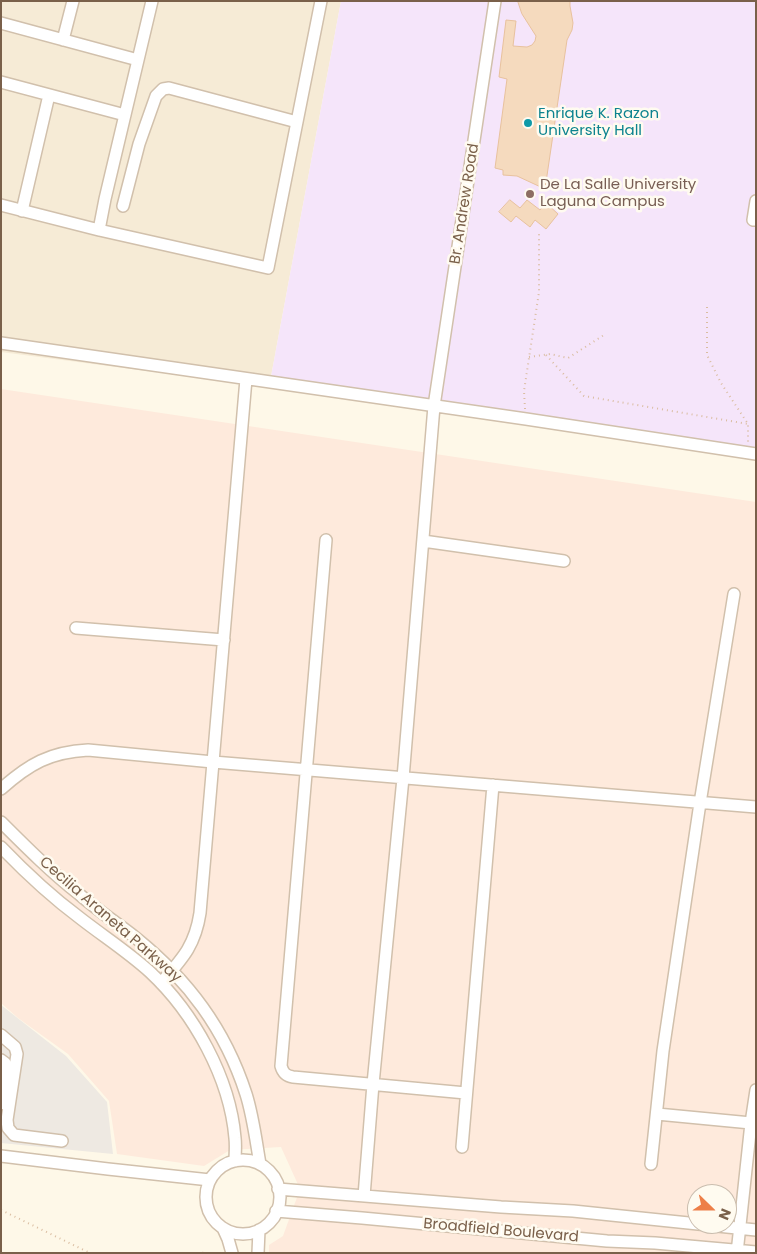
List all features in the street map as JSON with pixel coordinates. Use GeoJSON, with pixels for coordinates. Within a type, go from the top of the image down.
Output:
{"type":"FeatureCollection","features":[{"type":"Feature","properties":{"kind":"street"},"geometry":{"type":"LineString","coordinates":[[63,40],[73,1]]}},
{"type":"Feature","properties":{"kind":"street"},"geometry":{"type":"LineString","coordinates":[[99,230],[152,1]]}},
{"type":"Feature","properties":{"kind":"street"},"geometry":{"type":"LineString","coordinates":[[1,205],[99,230],[268,268],[321,1]]}},
{"type":"Feature","properties":{"kind":"street","name":"Br. Andrew Road"},"geometry":{"type":"LineString","coordinates":[[364,1196],[403,778],[434,406],[496,1]]}},
{"type":"Feature","properties":{"kind":"street"},"geometry":{"type":"LineString","coordinates":[[1,23],[138,60]]}},
{"type":"Feature","properties":{"kind":"street"},"geometry":{"type":"LineString","coordinates":[[1,82],[125,114]]}},
{"type":"Feature","properties":{"kind":"street"},"geometry":{"type":"LineString","coordinates":[[123,206],[139,144],[156,96],[163,89],[170,88],[297,122]]}},
{"type":"Feature","properties":{"kind":"street"},"geometry":{"type":"LineString","coordinates":[[22,210],[49,95]]}},
{"type":"Feature","properties":{"kind":"street"},"geometry":{"type":"LineString","coordinates":[[754,220],[756,201]]}},
{"type":"Feature","properties":{"kind":"street"},"geometry":{"type":"LineString","coordinates":[[1,343],[752,453]]}},
{"type":"Feature","properties":{"kind":"street"},"geometry":{"type":"LineString","coordinates":[[161,983],[184,956],[193,942],[198,928],[246,379]]}},
{"type":"Feature","properties":{"kind":"street"},"geometry":{"type":"LineString","coordinates":[[326,540],[281,1066],[285,1074],[293,1077],[466,1093]]}},
{"type":"Feature","properties":{"kind":"street"},"geometry":{"type":"LineString","coordinates":[[423,541],[564,561]]}},
{"type":"Feature","properties":{"kind":"street"},"geometry":{"type":"LineString","coordinates":[[652,1164],[663,1051],[700,802],[734,594]]}},
{"type":"Feature","properties":{"kind":"street"},"geometry":{"type":"LineString","coordinates":[[76,628],[224,640]]}},
{"type":"Feature","properties":{"kind":"street"},"geometry":{"type":"LineString","coordinates":[[1,790],[14,778],[43,759],[72,751],[88,750],[756,807]]}},
{"type":"Feature","properties":{"kind":"street"},"geometry":{"type":"LineString","coordinates":[[462,1147],[493,785]]}},
{"type":"Feature","properties":{"kind":"street","name":"Cecilia Araneta Parkway"},"geometry":{"type":"LineString","coordinates":[[1,822],[72,888],[135,937],[172,970],[204,1009],[229,1052],[246,1094],[260,1164]]}},
{"type":"Feature","properties":{"kind":"street","name":"Cecilia Araneta Parkway"},"geometry":{"type":"LineString","coordinates":[[1,847],[64,905],[137,961],[161,983],[191,1021],[214,1062],[231,1111],[235,1138],[235,1161]]}},
{"type":"Feature","properties":{"kind":"street"},"geometry":{"type":"LineString","coordinates":[[1,1035],[15,1047],[16,1054],[7,1120],[8,1128],[14,1135],[62,1141]]}},
{"type":"Feature","properties":{"kind":"street"},"geometry":{"type":"LineString","coordinates":[[1,1060],[5,1063],[6,1067],[1,1104]]}},
{"type":"Feature","properties":{"kind":"street"},"geometry":{"type":"LineString","coordinates":[[737,1251],[756,1090]]}},
{"type":"Feature","properties":{"kind":"street"},"geometry":{"type":"LineString","coordinates":[[657,1114],[751,1123]]}},
{"type":"Feature","properties":{"kind":"street"},"geometry":{"type":"LineString","coordinates":[[1,1156],[210,1180]]}},
{"type":"Feature","properties":{"kind":"street"},"geometry":{"type":"LineString","coordinates":[[248,1160],[260,1164],[270,1172],[277,1182],[280,1195],[279,1206],[275,1216],[259,1230],[247,1234],[235,1234],[223,1228],[214,1220],[208,1209],[206,1197],[210,1180],[224,1166],[235,1161],[248,1160]]}},
{"type":"Feature","properties":{"kind":"street","name":"Broadfield Boulevard"},"geometry":{"type":"LineString","coordinates":[[278,1189],[573,1212],[756,1230]]}},
{"type":"Feature","properties":{"kind":"street","name":"Broadfield Boulevard"},"geometry":{"type":"LineString","coordinates":[[276,1211],[607,1241],[655,1243],[756,1252]]}},
{"type":"Feature","properties":{"kind":"street"},"geometry":{"type":"LineString","coordinates":[[223,1228],[232,1253]]}},
{"type":"Feature","properties":{"kind":"street"},"geometry":{"type":"LineString","coordinates":[[258,1253],[259,1230]]}},
{"type":"Feature","properties":{"kind":"path"},"geometry":{"type":"LineString","coordinates":[[526,419],[524,392],[539,292],[539,232]]}},
{"type":"Feature","properties":{"kind":"path"},"geometry":{"type":"LineString","coordinates":[[707,307],[707,355],[721,383],[748,424],[752,453]]}},
{"type":"Feature","properties":{"kind":"path"},"geometry":{"type":"LineString","coordinates":[[529,357],[550,354],[568,358],[604,335]]}},
{"type":"Feature","properties":{"kind":"path"},"geometry":{"type":"LineString","coordinates":[[546,355],[584,396],[748,424]]}},
{"type":"Feature","properties":{"kind":"path"},"geometry":{"type":"LineString","coordinates":[[1,1210],[90,1253]]}},
{"type":"Feature","properties":{"kind":"path"},"geometry":{"type":"LineString","coordinates":[[203,1253],[206,1250]]}},
{"type":"Feature","properties":{"kind":"shaded area"},"geometry":{"type":"Polygon","coordinates":[[[1,1],[341,1],[269,387],[1,352],[1,1]]]}},
{"type":"Feature","properties":{"kind":"shaded area","name":"De La Salle University Laguna Campus"},"geometry":{"type":"Polygon","coordinates":[[[341,1],[756,1],[756,454],[269,387],[341,1]]]}},
{"type":"Feature","properties":{"kind":"shaded area"},"geometry":{"type":"Polygon","coordinates":[[[1,389],[756,502],[756,1253],[269,1253],[269,1245],[283,1236],[300,1189],[281,1147],[230,1150],[204,1166],[117,1154],[109,1101],[68,1054],[18,1018],[1,1003],[1,389]]]}},
{"type":"Feature","properties":{"kind":"shaded area"},"geometry":{"type":"Polygon","coordinates":[[[1,1005],[66,1056],[107,1102],[113,1154],[1,1143],[1,1005]]]}},
{"type":"Feature","properties":{"kind":"building","name":"Enrique K. Razon University Hall"},"geometry":{"type":"Polygon","coordinates":[[[518,1],[570,1],[573,23],[567,40],[545,189],[517,176],[503,175],[503,170],[495,168],[507,79],[499,77],[506,20],[516,21],[513,46],[527,47],[532,45],[536,36],[522,14],[518,1]]]}},
{"type":"Feature","properties":{"kind":"building"},"geometry":{"type":"Polygon","coordinates":[[[510,200],[520,208],[527,200],[540,210],[546,203],[558,214],[546,229],[535,220],[530,227],[516,216],[511,222],[499,212],[510,200]]]}},
{"type":"Feature","properties":{"kind":"place","name":"Enrique K. Razon University Hall"},"geometry":{"type":"Point","coordinates":[528,123]}},
{"type":"Feature","properties":{"kind":"place","name":"De La Salle University Laguna Campus"},"geometry":{"type":"Point","coordinates":[530,194]}}]}
